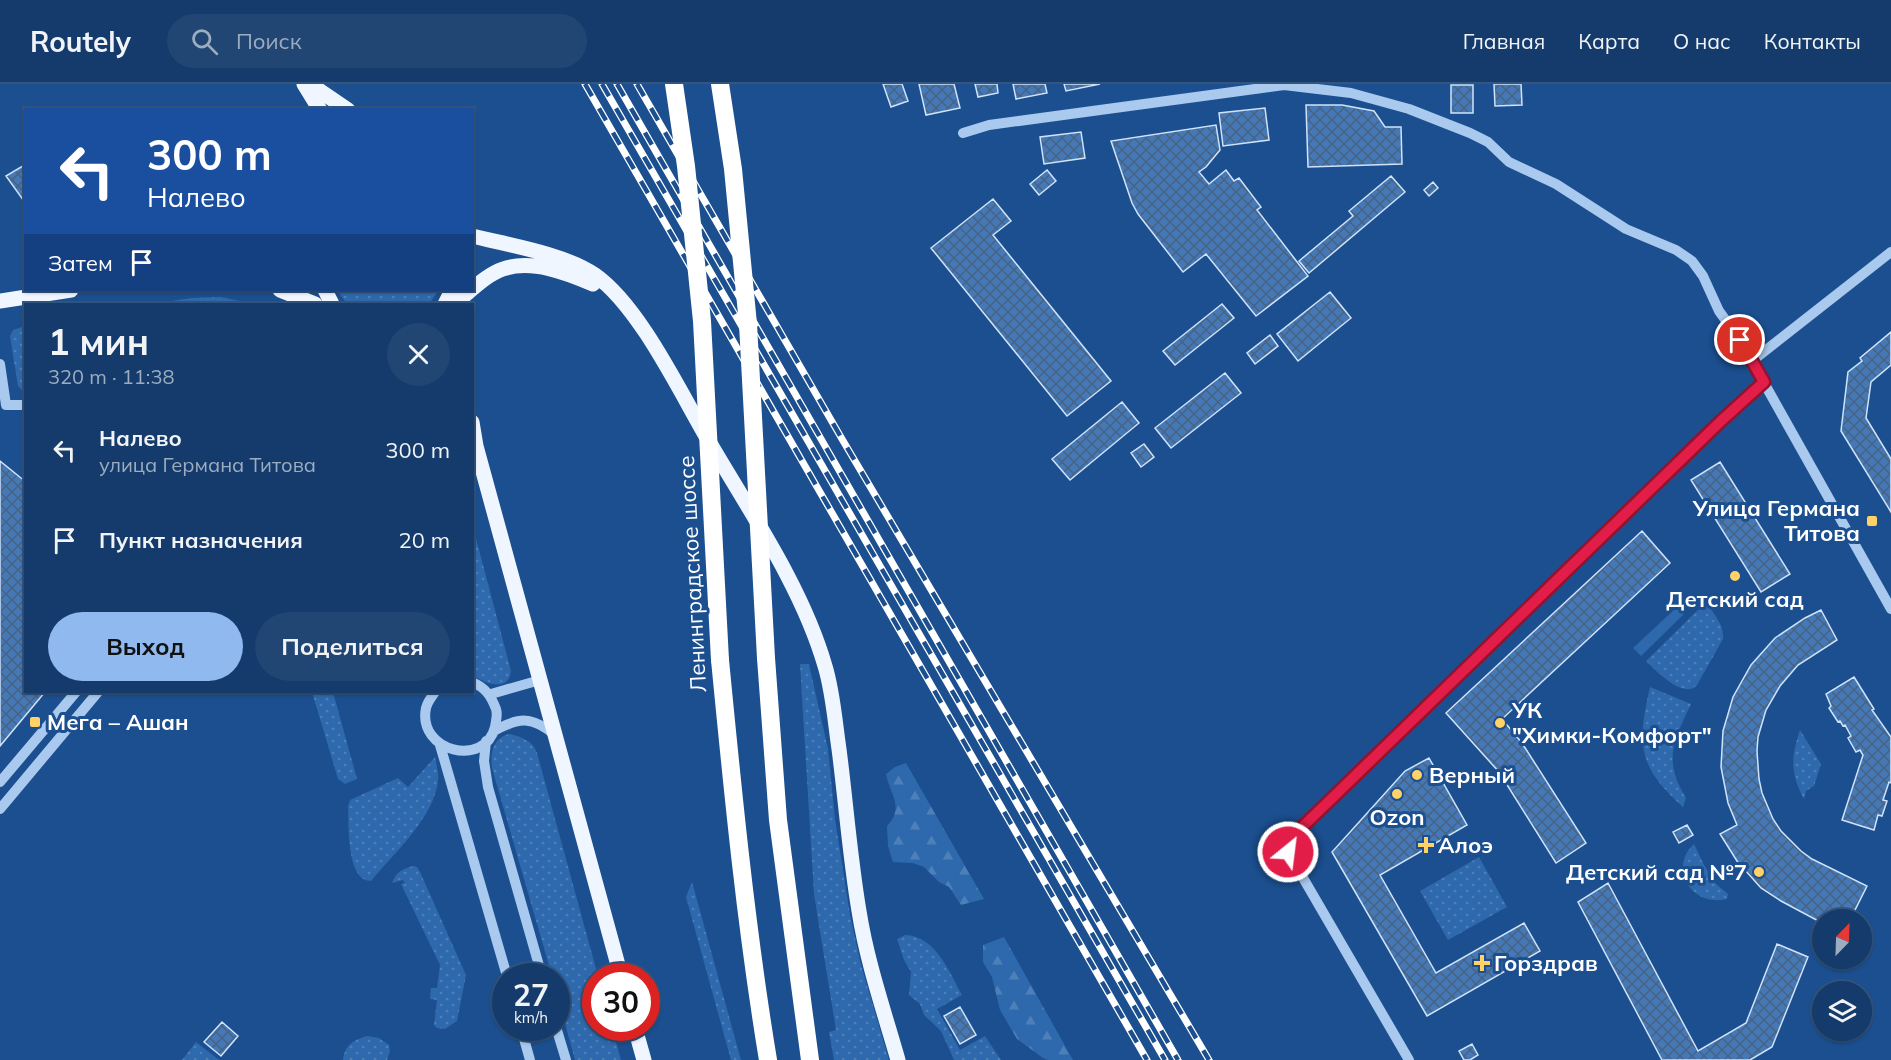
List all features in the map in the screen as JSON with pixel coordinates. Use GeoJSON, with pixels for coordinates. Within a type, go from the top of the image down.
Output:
{"type":"FeatureCollection","features":[{"type":"Feature","properties":{"kind":"highway","name":"Ленинградское шоссе"},"geometry":{"type":"LineString","coordinates":[[674,84],[686,166],[702,321],[720,660],[735,823],[754,975],[768,1060]]}},
{"type":"Feature","properties":{"kind":"highway"},"geometry":{"type":"LineString","coordinates":[[720,84],[733,169],[748,324],[766,657],[778,820],[810,1060]]}},
{"type":"Feature","properties":{"kind":"main road"},"geometry":{"type":"LineString","coordinates":[[304,84],[319,108]]}},
{"type":"Feature","properties":{"kind":"main road"},"geometry":{"type":"LineString","coordinates":[[310,84],[345,108]]}},
{"type":"Feature","properties":{"kind":"main road"},"geometry":{"type":"LineString","coordinates":[[474,236],[573,264],[593,274],[608,286],[626,306],[657,352],[786,573],[807,615],[826,668],[859,912],[868,956],[898,1060]]}},
{"type":"Feature","properties":{"kind":"main road"},"geometry":{"type":"LineString","coordinates":[[474,289],[502,269],[524,266],[554,270],[579,278],[597,286],[626,306]]}},
{"type":"Feature","properties":{"kind":"main road"},"geometry":{"type":"LineString","coordinates":[[0,301],[65,291]]}},
{"type":"Feature","properties":{"kind":"main road"},"geometry":{"type":"LineString","coordinates":[[282,291],[312,303]]}},
{"type":"Feature","properties":{"kind":"main road"},"geometry":{"type":"LineString","coordinates":[[455,303],[471,291]]}},
{"type":"Feature","properties":{"kind":"main road"},"geometry":{"type":"LineString","coordinates":[[474,441],[617,963]]}},
{"type":"Feature","properties":{"kind":"main road"},"geometry":{"type":"LineString","coordinates":[[639,1041],[644,1060]]}},
{"type":"Feature","properties":{"kind":"street"},"geometry":{"type":"LineString","coordinates":[[963,133],[989,125],[1284,85],[1351,93],[1409,109],[1488,142],[1509,162],[1556,184],[1626,229],[1676,250],[1692,261],[1703,276],[1719,311],[1752,361],[1891,609]]}},
{"type":"Feature","properties":{"kind":"street"},"geometry":{"type":"LineString","coordinates":[[1752,361],[1891,252]]}},
{"type":"Feature","properties":{"kind":"street"},"geometry":{"type":"LineString","coordinates":[[0,364],[6,405],[24,405]]}},
{"type":"Feature","properties":{"kind":"street"},"geometry":{"type":"LineString","coordinates":[[1409,1060],[1288,852],[1289,843],[1303,826],[1764,382]]}},
{"type":"Feature","properties":{"kind":"street"},"geometry":{"type":"LineString","coordinates":[[491,694],[540,680]]}},
{"type":"Feature","properties":{"kind":"street"},"geometry":{"type":"LineString","coordinates":[[474,683],[491,694],[498,714],[494,731]]}},
{"type":"Feature","properties":{"kind":"street"},"geometry":{"type":"LineString","coordinates":[[0,782],[75,693]]}},
{"type":"Feature","properties":{"kind":"street"},"geometry":{"type":"LineString","coordinates":[[0,809],[97,693]]}},
{"type":"Feature","properties":{"kind":"street"},"geometry":{"type":"LineString","coordinates":[[424,693],[428,705]]}},
{"type":"Feature","properties":{"kind":"street"},"geometry":{"type":"LineString","coordinates":[[434,693],[426,708],[427,728],[440,745],[503,963]]}},
{"type":"Feature","properties":{"kind":"street"},"geometry":{"type":"LineString","coordinates":[[440,745],[459,752],[479,748],[494,731],[511,722],[530,720],[555,735]]}},
{"type":"Feature","properties":{"kind":"street"},"geometry":{"type":"LineString","coordinates":[[486,741],[484,761],[488,787],[538,963]]}},
{"type":"Feature","properties":{"kind":"street"},"geometry":{"type":"LineString","coordinates":[[525,1041],[530,1060]]}},
{"type":"Feature","properties":{"kind":"street"},"geometry":{"type":"LineString","coordinates":[[560,1041],[566,1060]]}},
{"type":"Feature","properties":{"kind":"green space"},"geometry":{"type":"Polygon","coordinates":[[[338,291],[438,291],[430,303],[346,303],[338,291]]]}},
{"type":"Feature","properties":{"kind":"green space"},"geometry":{"type":"Polygon","coordinates":[[[220,297],[250,303],[158,303],[220,297]]]}},
{"type":"Feature","properties":{"kind":"green space"},"geometry":{"type":"Polygon","coordinates":[[[24,327],[24,393],[18,386],[10,336],[13,330],[24,327]]]}},
{"type":"Feature","properties":{"kind":"green space"},"geometry":{"type":"Polygon","coordinates":[[[474,531],[511,671],[506,682],[501,684],[474,676],[474,531]]]}},
{"type":"Feature","properties":{"kind":"green space"},"geometry":{"type":"Polygon","coordinates":[[[1706,602],[1720,624],[1723,639],[1697,685],[1691,689],[1685,689],[1670,682],[1646,661],[1706,602]]]}},
{"type":"Feature","properties":{"kind":"green space"},"geometry":{"type":"Polygon","coordinates":[[[1677,607],[1684,614],[1641,656],[1633,648],[1677,607]]]}},
{"type":"Feature","properties":{"kind":"green space"},"geometry":{"type":"Polygon","coordinates":[[[800,664],[809,664],[828,749],[835,819],[850,915],[861,965],[889,1060],[834,1060],[829,1032],[836,1030],[814,894],[800,664]]]}},
{"type":"Feature","properties":{"kind":"green space"},"geometry":{"type":"Polygon","coordinates":[[[1650,687],[1691,704],[1679,729],[1673,751],[1675,773],[1686,798],[1683,807],[1657,779],[1644,753],[1643,724],[1650,687]]]}},
{"type":"Feature","properties":{"kind":"green space"},"geometry":{"type":"Polygon","coordinates":[[[312,693],[333,693],[357,779],[345,784],[338,779],[312,693]]]}},
{"type":"Feature","properties":{"kind":"green space"},"geometry":{"type":"Polygon","coordinates":[[[1800,730],[1821,764],[1814,786],[1806,791],[1804,799],[1796,781],[1793,765],[1800,730]]]}},
{"type":"Feature","properties":{"kind":"green space"},"geometry":{"type":"Polygon","coordinates":[[[510,734],[526,740],[533,745],[537,753],[594,963],[582,963],[582,1041],[616,1041],[621,1060],[575,1060],[570,1041],[570,963],[548,963],[492,768],[494,746],[504,736],[510,734]]]}},
{"type":"Feature","properties":{"kind":"green space"},"geometry":{"type":"Polygon","coordinates":[[[435,757],[438,780],[429,808],[412,834],[371,881],[363,879],[357,872],[350,850],[348,806],[350,800],[398,778],[408,787],[435,757]]]}},
{"type":"Feature","properties":{"kind":"green space"},"geometry":{"type":"Polygon","coordinates":[[[906,763],[984,899],[961,905],[949,887],[939,882],[924,867],[913,863],[893,862],[888,846],[887,826],[896,807],[886,774],[906,763]]]}},
{"type":"Feature","properties":{"kind":"green space"},"geometry":{"type":"Polygon","coordinates":[[[1694,844],[1716,884],[1728,894],[1727,899],[1704,898],[1694,892],[1688,884],[1683,864],[1686,854],[1694,844]]]}},
{"type":"Feature","properties":{"kind":"green space"},"geometry":{"type":"Polygon","coordinates":[[[1479,857],[1507,907],[1448,940],[1420,891],[1479,857]]]}},
{"type":"Feature","properties":{"kind":"green space"},"geometry":{"type":"Polygon","coordinates":[[[413,866],[417,867],[420,872],[466,975],[457,1021],[445,1029],[434,1025],[437,1000],[430,999],[431,988],[437,988],[440,965],[401,884],[405,883],[403,880],[392,883],[395,876],[413,866]]]}},
{"type":"Feature","properties":{"kind":"green space"},"geometry":{"type":"Polygon","coordinates":[[[692,882],[741,1060],[731,1060],[686,897],[692,882]]]}},
{"type":"Feature","properties":{"kind":"green space"},"geometry":{"type":"Polygon","coordinates":[[[905,935],[916,937],[933,948],[962,995],[937,1009],[960,1050],[985,1036],[1001,1060],[954,1060],[941,1031],[924,1015],[920,1004],[909,995],[911,972],[897,939],[905,935]]]}},
{"type":"Feature","properties":{"kind":"green space"},"geometry":{"type":"Polygon","coordinates":[[[1004,937],[1073,1060],[1043,1058],[1017,1039],[1000,1010],[992,977],[983,962],[983,945],[1004,937]]]}},
{"type":"Feature","properties":{"kind":"green space"},"geometry":{"type":"Polygon","coordinates":[[[367,1036],[379,1038],[389,1045],[387,1060],[343,1060],[350,1044],[367,1036]]]}},
{"type":"Feature","properties":{"kind":"green space"},"geometry":{"type":"Polygon","coordinates":[[[196,1042],[219,1060],[182,1060],[196,1042]]]}},
{"type":"Feature","properties":{"kind":"building"},"geometry":{"type":"Polygon","coordinates":[[[883,84],[902,84],[908,101],[891,107],[883,84]]]}},
{"type":"Feature","properties":{"kind":"building"},"geometry":{"type":"Polygon","coordinates":[[[919,84],[954,84],[960,108],[926,115],[919,84]]]}},
{"type":"Feature","properties":{"kind":"building"},"geometry":{"type":"Polygon","coordinates":[[[975,84],[997,84],[998,93],[978,97],[975,84]]]}},
{"type":"Feature","properties":{"kind":"building"},"geometry":{"type":"Polygon","coordinates":[[[1013,84],[1045,84],[1047,93],[1016,99],[1013,84]]]}},
{"type":"Feature","properties":{"kind":"building"},"geometry":{"type":"Polygon","coordinates":[[[1064,84],[1100,84],[1066,91],[1064,84]]]}},
{"type":"Feature","properties":{"kind":"building"},"geometry":{"type":"Polygon","coordinates":[[[1494,84],[1521,84],[1522,105],[1495,106],[1494,84]]]}},
{"type":"Feature","properties":{"kind":"building"},"geometry":{"type":"Polygon","coordinates":[[[1451,85],[1473,85],[1473,113],[1451,113],[1451,85]]]}},
{"type":"Feature","properties":{"kind":"building"},"geometry":{"type":"Polygon","coordinates":[[[1306,105],[1342,105],[1374,111],[1385,127],[1401,127],[1402,164],[1308,167],[1306,105]]]}},
{"type":"Feature","properties":{"kind":"building"},"geometry":{"type":"Polygon","coordinates":[[[1265,108],[1269,140],[1223,146],[1219,113],[1265,108]]]}},
{"type":"Feature","properties":{"kind":"building"},"geometry":{"type":"Polygon","coordinates":[[[1216,125],[1220,150],[1199,172],[1209,184],[1226,170],[1234,181],[1239,178],[1261,207],[1257,210],[1308,276],[1256,316],[1206,254],[1183,272],[1138,214],[1132,203],[1111,141],[1216,125]]]}},
{"type":"Feature","properties":{"kind":"building"},"geometry":{"type":"Polygon","coordinates":[[[1081,132],[1085,158],[1044,164],[1040,137],[1081,132]]]}},
{"type":"Feature","properties":{"kind":"building"},"geometry":{"type":"Polygon","coordinates":[[[24,165],[24,201],[6,176],[24,165]]]}},
{"type":"Feature","properties":{"kind":"building"},"geometry":{"type":"Polygon","coordinates":[[[1047,170],[1056,181],[1039,195],[1030,184],[1047,170]]]}},
{"type":"Feature","properties":{"kind":"building"},"geometry":{"type":"Polygon","coordinates":[[[1391,176],[1405,192],[1309,273],[1299,261],[1353,216],[1349,211],[1391,176]]]}},
{"type":"Feature","properties":{"kind":"building"},"geometry":{"type":"Polygon","coordinates":[[[1433,182],[1438,188],[1429,196],[1424,190],[1433,182]]]}},
{"type":"Feature","properties":{"kind":"building"},"geometry":{"type":"Polygon","coordinates":[[[993,199],[1011,221],[993,235],[1111,381],[1067,416],[931,248],[993,199]]]}},
{"type":"Feature","properties":{"kind":"building"},"geometry":{"type":"Polygon","coordinates":[[[1330,292],[1351,318],[1298,361],[1277,334],[1330,292]]]}},
{"type":"Feature","properties":{"kind":"building"},"geometry":{"type":"Polygon","coordinates":[[[1222,304],[1234,318],[1175,365],[1163,351],[1222,304]]]}},
{"type":"Feature","properties":{"kind":"building"},"geometry":{"type":"Polygon","coordinates":[[[1891,332],[1891,365],[1871,382],[1866,418],[1891,459],[1891,512],[1841,431],[1848,372],[1862,361],[1860,358],[1891,332]]]}},
{"type":"Feature","properties":{"kind":"building"},"geometry":{"type":"Polygon","coordinates":[[[1270,335],[1278,346],[1255,364],[1247,353],[1270,335]]]}},
{"type":"Feature","properties":{"kind":"building"},"geometry":{"type":"Polygon","coordinates":[[[1225,373],[1241,393],[1171,448],[1155,428],[1225,373]]]}},
{"type":"Feature","properties":{"kind":"building"},"geometry":{"type":"Polygon","coordinates":[[[1122,402],[1139,423],[1070,480],[1052,459],[1122,402]]]}},
{"type":"Feature","properties":{"kind":"building"},"geometry":{"type":"Polygon","coordinates":[[[1144,444],[1154,457],[1141,467],[1131,453],[1144,444]]]}},
{"type":"Feature","properties":{"kind":"building"},"geometry":{"type":"Polygon","coordinates":[[[0,461],[24,480],[24,693],[44,693],[0,746],[0,461]]]}},
{"type":"Feature","properties":{"kind":"building"},"geometry":{"type":"Polygon","coordinates":[[[1720,462],[1790,574],[1761,592],[1691,480],[1720,462]]]}},
{"type":"Feature","properties":{"kind":"building"},"geometry":{"type":"Polygon","coordinates":[[[1642,531],[1670,563],[1502,719],[1522,743],[1586,843],[1556,863],[1499,772],[1446,713],[1642,531]]]}},
{"type":"Feature","properties":{"kind":"building"},"geometry":{"type":"Polygon","coordinates":[[[1821,610],[1837,640],[1798,665],[1780,686],[1766,710],[1758,737],[1757,751],[1762,793],[1781,831],[1801,851],[1812,859],[1867,886],[1856,909],[1812,909],[1812,918],[1761,888],[1737,861],[1720,834],[1737,825],[1728,803],[1721,767],[1723,731],[1733,697],[1751,665],[1775,638],[1821,610]]]}},
{"type":"Feature","properties":{"kind":"building"},"geometry":{"type":"Polygon","coordinates":[[[1854,677],[1874,709],[1872,710],[1891,737],[1891,783],[1889,782],[1883,800],[1887,801],[1882,816],[1878,815],[1874,830],[1842,820],[1863,755],[1860,750],[1856,752],[1848,738],[1851,736],[1845,725],[1838,722],[1829,708],[1831,706],[1826,694],[1854,677]]]}},
{"type":"Feature","properties":{"kind":"building"},"geometry":{"type":"Polygon","coordinates":[[[1429,758],[1467,825],[1380,875],[1436,973],[1524,923],[1540,951],[1427,1016],[1332,852],[1405,771],[1429,758]]]}},
{"type":"Feature","properties":{"kind":"building"},"geometry":{"type":"Polygon","coordinates":[[[1687,825],[1693,835],[1679,843],[1673,832],[1687,825]]]}},
{"type":"Feature","properties":{"kind":"building"},"geometry":{"type":"Polygon","coordinates":[[[1608,883],[1698,1051],[1746,1023],[1777,944],[1808,957],[1772,1047],[1750,1060],[1662,1060],[1578,902],[1608,883]]]}},
{"type":"Feature","properties":{"kind":"building"},"geometry":{"type":"Polygon","coordinates":[[[960,1007],[976,1035],[960,1044],[944,1016],[960,1007]]]}},
{"type":"Feature","properties":{"kind":"building"},"geometry":{"type":"Polygon","coordinates":[[[222,1022],[238,1036],[221,1056],[204,1042],[222,1022]]]}},
{"type":"Feature","properties":{"kind":"building"},"geometry":{"type":"Polygon","coordinates":[[[1472,1044],[1478,1055],[1470,1060],[1464,1060],[1459,1051],[1472,1044]]]}},
{"type":"Feature","properties":{"kind":"railway"},"geometry":{"type":"LineString","coordinates":[[585,84],[1147,1060]]}},
{"type":"Feature","properties":{"kind":"railway"},"geometry":{"type":"LineString","coordinates":[[602,84],[1165,1060]]}},
{"type":"Feature","properties":{"kind":"railway"},"geometry":{"type":"LineString","coordinates":[[617,84],[1178,1060]]}},
{"type":"Feature","properties":{"kind":"railway"},"geometry":{"type":"LineString","coordinates":[[637,84],[842,439],[1209,1060]]}},
{"type":"Feature","properties":{"kind":"place","name":"Улица Германа Титова"},"geometry":{"type":"Point","coordinates":[1872,521]}},
{"type":"Feature","properties":{"kind":"place","name":"Детский сад"},"geometry":{"type":"Point","coordinates":[1735,576]}},
{"type":"Feature","properties":{"kind":"place","name":"Мега – Ашан"},"geometry":{"type":"Point","coordinates":[35,722]}},
{"type":"Feature","properties":{"kind":"place","name":"УК \"Химки-Комфорт\""},"geometry":{"type":"Point","coordinates":[1500,723]}},
{"type":"Feature","properties":{"kind":"place","name":"Верный"},"geometry":{"type":"Point","coordinates":[1417,775]}},
{"type":"Feature","properties":{"kind":"place","name":"Ozon"},"geometry":{"type":"Point","coordinates":[1397,794]}},
{"type":"Feature","properties":{"kind":"place","name":"Алоэ"},"geometry":{"type":"Point","coordinates":[1426,845]}},
{"type":"Feature","properties":{"kind":"place","name":"Детский сад №7"},"geometry":{"type":"Point","coordinates":[1759,872]}},
{"type":"Feature","properties":{"kind":"place","name":"Горздрав"},"geometry":{"type":"Point","coordinates":[1482,963]}},
{"type":"Feature","properties":{"kind":"route"},"geometry":{"type":"LineString","coordinates":[[1288,852],[1293,836],[1764,382],[1740,340]]}}]}
